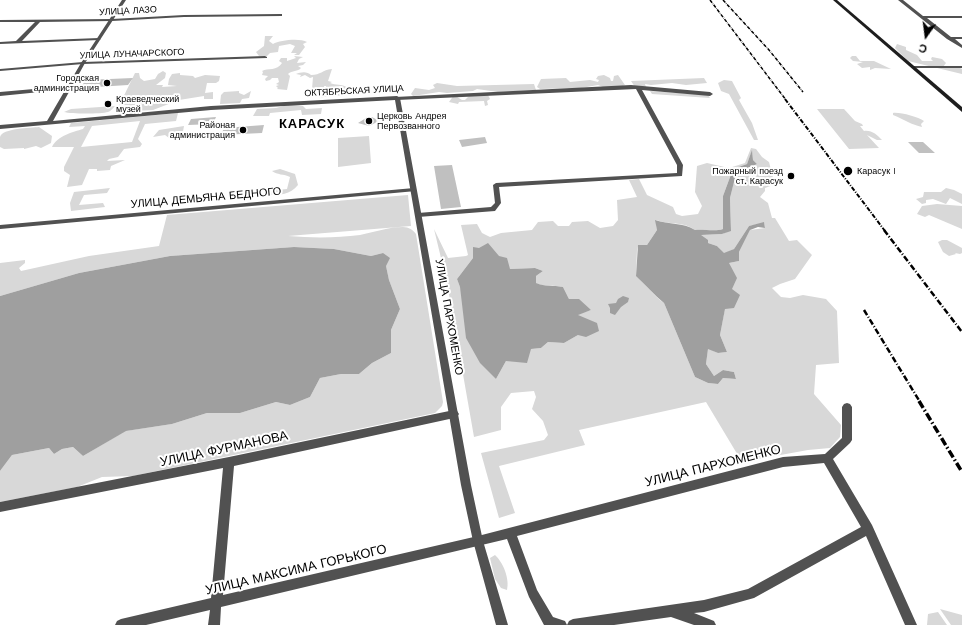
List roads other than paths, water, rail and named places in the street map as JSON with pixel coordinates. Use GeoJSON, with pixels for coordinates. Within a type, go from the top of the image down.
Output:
{"type":"FeatureCollection","features":[{"type":"Feature","properties":{"kind":"main road"},"geometry":{"type":"LineString","coordinates":[[835,0],[962,110]]}},
{"type":"Feature","properties":{"kind":"street"},"geometry":{"type":"LineString","coordinates":[[50,121],[83,63],[124,0]]}},
{"type":"Feature","properties":{"kind":"street"},"geometry":{"type":"LineString","coordinates":[[900,0],[962,48]]}},
{"type":"Feature","properties":{"kind":"street","name":"УЛИЦА ЛАЗО"},"geometry":{"type":"LineString","coordinates":[[0,21],[112,20],[184,16],[280,15]]}},
{"type":"Feature","properties":{"kind":"street"},"geometry":{"type":"LineString","coordinates":[[923,17],[962,17]]}},
{"type":"Feature","properties":{"kind":"street"},"geometry":{"type":"LineString","coordinates":[[18,42],[39,20]]}},
{"type":"Feature","properties":{"kind":"street"},"geometry":{"type":"LineString","coordinates":[[949,38],[962,38]]}},
{"type":"Feature","properties":{"kind":"street"},"geometry":{"type":"LineString","coordinates":[[0,43],[99,39]]}},
{"type":"Feature","properties":{"kind":"street","name":"УЛИЦА ЛУНАЧАРСКОГО"},"geometry":{"type":"LineString","coordinates":[[0,70],[83,63],[265,57]]}},
{"type":"Feature","properties":{"kind":"street"},"geometry":{"type":"LineString","coordinates":[[913,68],[962,67]]}},
{"type":"Feature","properties":{"kind":"street"},"geometry":{"type":"LineString","coordinates":[[0,94],[68,88]]}},
{"type":"Feature","properties":{"kind":"street","name":"ОКТЯБРЬСКАЯ УЛИЦА"},"geometry":{"type":"LineString","coordinates":[[0,126],[211,108],[397,98],[632,88],[710,94]]}},
{"type":"Feature","properties":{"kind":"street"},"geometry":{"type":"LineString","coordinates":[[418,214],[493,209],[498,203],[496,185],[680,175],[680,165],[639,89]]}},
{"type":"Feature","properties":{"kind":"street","name":"УЛИЦА ПАРХОМЕНКО"},"geometry":{"type":"LineString","coordinates":[[397,98],[478,541],[502,625]]}},
{"type":"Feature","properties":{"kind":"street","name":"УЛИЦА ДЕМЬЯНА БЕДНОГО"},"geometry":{"type":"LineString","coordinates":[[0,227],[414,190]]}},
{"type":"Feature","properties":{"kind":"street"},"geometry":{"type":"LineString","coordinates":[[847,407],[847,440],[827,458],[868,529],[911,625]]}},
{"type":"Feature","properties":{"kind":"street","name":"УЛИЦА ФУРМАНОВА"},"geometry":{"type":"LineString","coordinates":[[0,507],[229,462],[454,414]]}},
{"type":"Feature","properties":{"kind":"street","name":"УЛИЦА ПАРХОМЕНКО"},"geometry":{"type":"LineString","coordinates":[[478,541],[783,462],[827,458]]}},
{"type":"Feature","properties":{"kind":"street"},"geometry":{"type":"LineString","coordinates":[[214,625],[229,462]]}},
{"type":"Feature","properties":{"kind":"street"},"geometry":{"type":"LineString","coordinates":[[573,625],[704,606],[750,594],[868,529]]}},
{"type":"Feature","properties":{"kind":"street"},"geometry":{"type":"LineString","coordinates":[[510,532],[533,593],[542,610],[549,622],[561,625]]}},
{"type":"Feature","properties":{"kind":"street","name":"УЛИЦА МАКСИМА ГОРЬКОГО"},"geometry":{"type":"LineString","coordinates":[[121,625],[216,604],[478,541]]}},
{"type":"Feature","properties":{"kind":"street"},"geometry":{"type":"LineString","coordinates":[[672,611],[710,625]]}},
{"type":"Feature","properties":{"kind":"railway"},"geometry":{"type":"LineString","coordinates":[[710,0],[786,100]]}},
{"type":"Feature","properties":{"kind":"railway"},"geometry":{"type":"LineString","coordinates":[[723,0],[769,50],[803,92]]}},
{"type":"Feature","properties":{"kind":"railway"},"geometry":{"type":"LineString","coordinates":[[785,99],[885,231]]}},
{"type":"Feature","properties":{"kind":"railway"},"geometry":{"type":"LineString","coordinates":[[884,230],[962,332]]}},
{"type":"Feature","properties":{"kind":"railway"},"geometry":{"type":"LineString","coordinates":[[864,310],[920,402]]}},
{"type":"Feature","properties":{"kind":"railway"},"geometry":{"type":"LineString","coordinates":[[919,401],[962,472]]}},
{"type":"Feature","properties":{"kind":"place","name":"Городская администрация"},"geometry":{"type":"Point","coordinates":[107,83]}},
{"type":"Feature","properties":{"kind":"place","name":"Краеведческий музей"},"geometry":{"type":"Point","coordinates":[108,104]}},
{"type":"Feature","properties":{"kind":"place","name":"Церковь Андрея Первозванного"},"geometry":{"type":"Point","coordinates":[369,121]}},
{"type":"Feature","properties":{"kind":"place","name":"Районая администрация"},"geometry":{"type":"Point","coordinates":[243,130]}},
{"type":"Feature","properties":{"kind":"place","name":"Карасук I"},"geometry":{"type":"Point","coordinates":[848,171]}},
{"type":"Feature","properties":{"kind":"place","name":"Пожарный поезд ст. Карасук"},"geometry":{"type":"Point","coordinates":[791,176]}},
{"type":"Feature","properties":{"kind":"district","name":"КАРАСУК"},"geometry":{"type":"Point","coordinates":[312,124]}}]}
